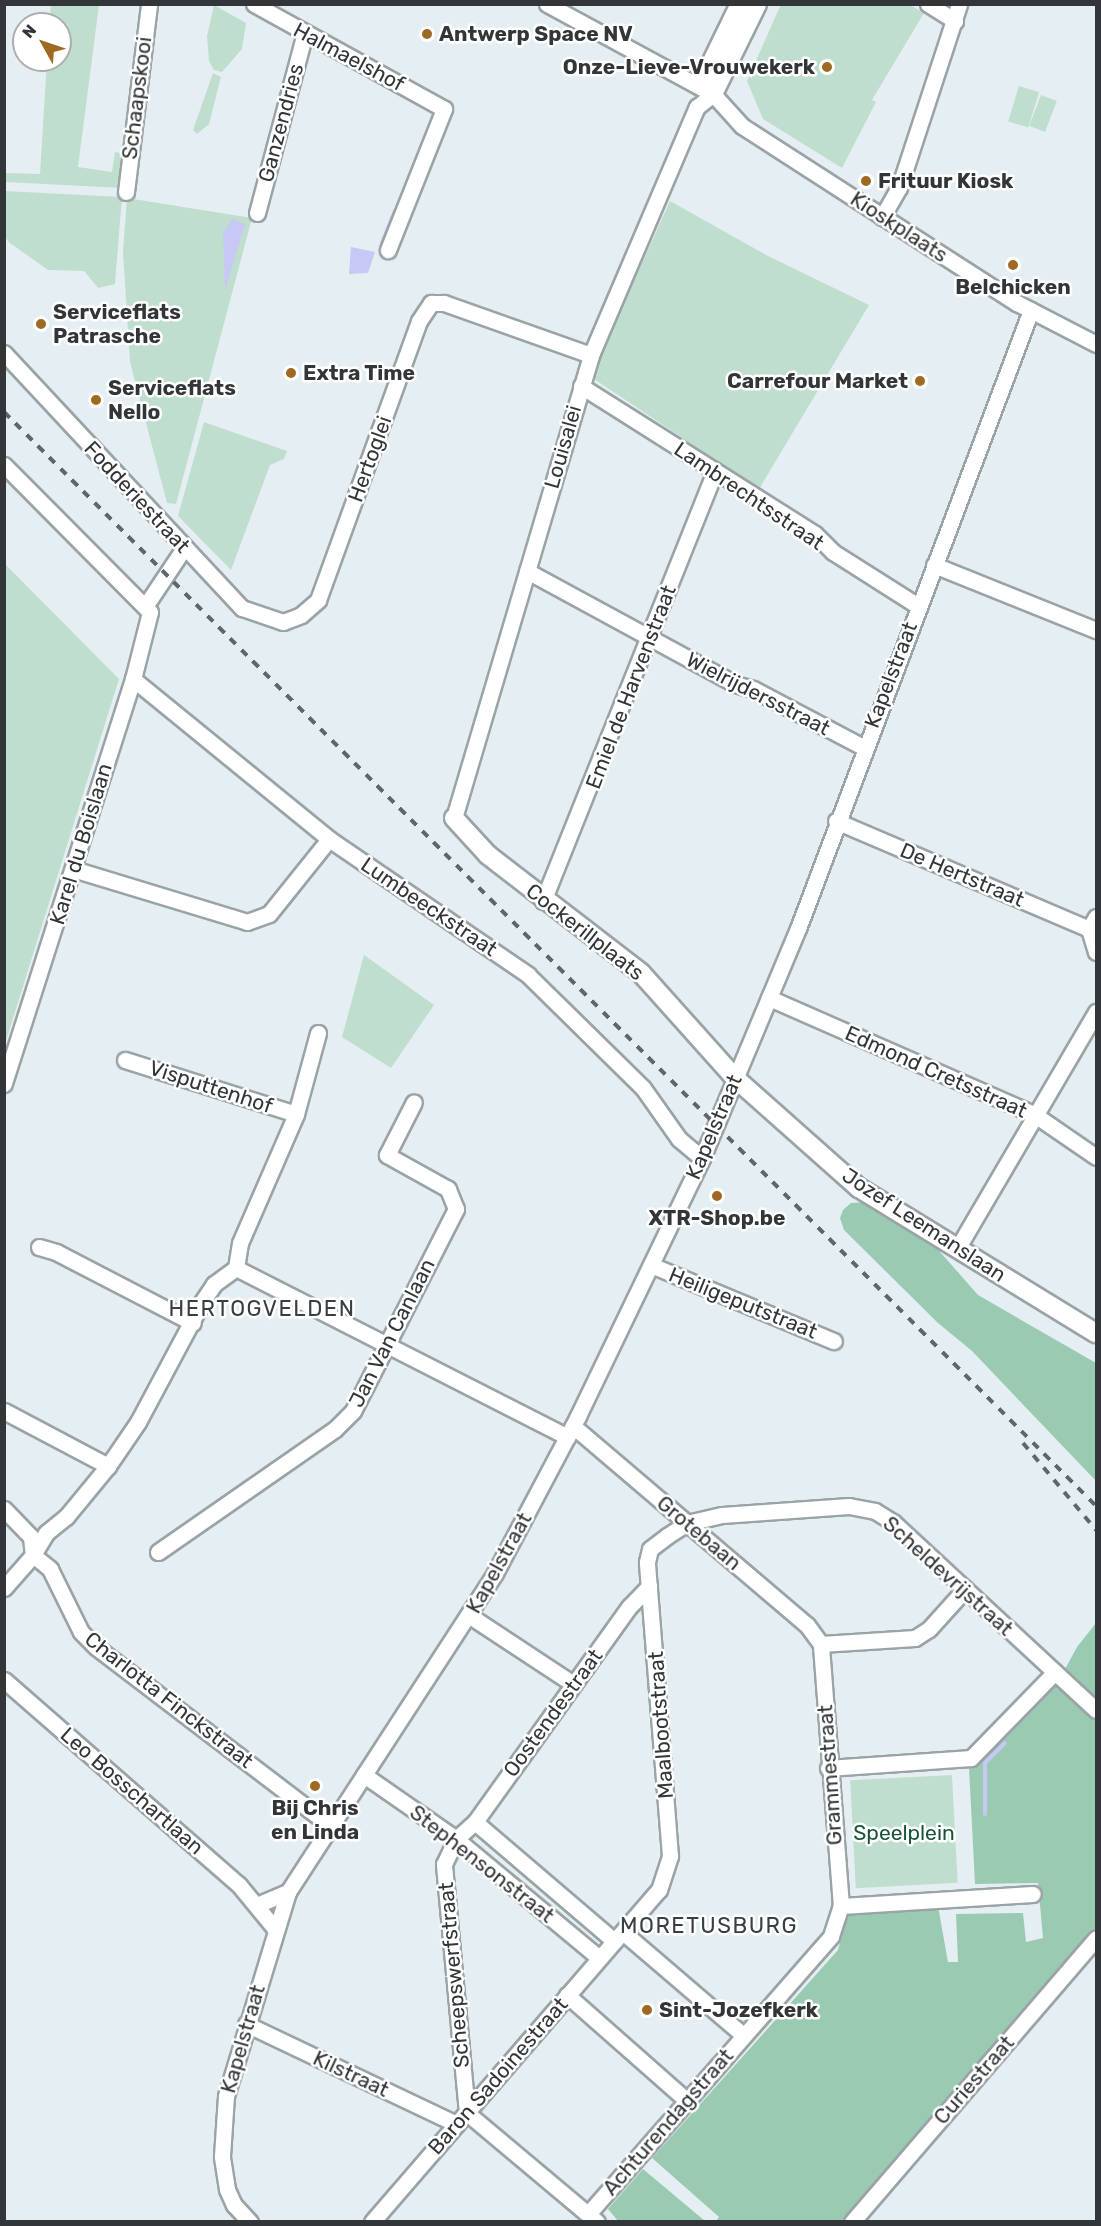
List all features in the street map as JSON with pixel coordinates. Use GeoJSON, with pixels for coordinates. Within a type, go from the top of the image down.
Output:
{"type":"FeatureCollection","features":[{"type":"Feature","properties":{"kind":"street","name":"Schaapskooi"},"geometry":{"type":"LineString","coordinates":[[126,192],[149,4]]}},
{"type":"Feature","properties":{"kind":"street","name":"Halmaelshof"},"geometry":{"type":"LineString","coordinates":[[254,4],[444,109],[388,250]]}},
{"type":"Feature","properties":{"kind":"street","name":"Kioskplaats"},"geometry":{"type":"LineString","coordinates":[[547,4],[713,94],[742,126],[1031,310],[1096,344]]}},
{"type":"Feature","properties":{"kind":"street"},"geometry":{"type":"LineString","coordinates":[[740,4],[705,76],[706,86],[713,94],[757,4]]}},
{"type":"Feature","properties":{"kind":"street"},"geometry":{"type":"LineString","coordinates":[[928,4],[955,21]]}},
{"type":"Feature","properties":{"kind":"street"},"geometry":{"type":"LineString","coordinates":[[882,217],[899,188],[959,4]]}},
{"type":"Feature","properties":{"kind":"street","name":"Ganzendries"},"geometry":{"type":"LineString","coordinates":[[257,213],[305,33]]}},
{"type":"Feature","properties":{"kind":"street","name":"Louisalei"},"geometry":{"type":"LineString","coordinates":[[454,818],[591,355],[697,107],[713,94]]}},
{"type":"Feature","properties":{"kind":"street","name":"Hertoglei"},"geometry":{"type":"LineString","coordinates":[[283,621],[301,615],[318,600],[419,321],[431,303],[444,303],[591,355]]}},
{"type":"Feature","properties":{"kind":"street","name":"Kapelstraat"},"geometry":{"type":"LineString","coordinates":[[247,2219],[227,2189],[222,2156],[225,2096],[288,1892],[330,1825],[470,1616],[570,1431],[702,1158],[769,998],[1031,310]]}},
{"type":"Feature","properties":{"kind":"street","name":"Fodderiestraat"},"geometry":{"type":"LineString","coordinates":[[4,354],[242,608],[283,621]]}},
{"type":"Feature","properties":{"kind":"street","name":"Lambrechtsstraat"},"geometry":{"type":"LineString","coordinates":[[581,386],[815,534],[833,552],[918,606]]}},
{"type":"Feature","properties":{"kind":"street"},"geometry":{"type":"LineString","coordinates":[[4,465],[146,605],[184,548]]}},
{"type":"Feature","properties":{"kind":"street","name":"Emiel de Harvenstraat"},"geometry":{"type":"LineString","coordinates":[[543,901],[715,471]]}},
{"type":"Feature","properties":{"kind":"street"},"geometry":{"type":"LineString","coordinates":[[934,565],[1096,630]]}},
{"type":"Feature","properties":{"kind":"street","name":"Wielrijdersstraat"},"geometry":{"type":"LineString","coordinates":[[527,571],[650,638],[863,747]]}},
{"type":"Feature","properties":{"kind":"street","name":"Karel du Boislaan"},"geometry":{"type":"LineString","coordinates":[[4,1084],[133,679],[150,620],[146,605]]}},
{"type":"Feature","properties":{"kind":"street","name":"Lumbeeckstraat"},"geometry":{"type":"LineString","coordinates":[[133,679],[329,839],[528,975],[643,1088],[679,1139],[702,1158]]}},
{"type":"Feature","properties":{"kind":"street","name":"Cockerillplaats"},"geometry":{"type":"LineString","coordinates":[[454,818],[488,855],[543,901],[641,973],[735,1078]]}},
{"type":"Feature","properties":{"kind":"street","name":"De Hertstraat"},"geometry":{"type":"LineString","coordinates":[[836,821],[1093,923]]}},
{"type":"Feature","properties":{"kind":"street"},"geometry":{"type":"LineString","coordinates":[[73,868],[246,922],[269,914],[329,839]]}},
{"type":"Feature","properties":{"kind":"street"},"geometry":{"type":"LineString","coordinates":[[1093,923],[1096,952]]}},
{"type":"Feature","properties":{"kind":"street","name":"Edmond Cretsstraat"},"geometry":{"type":"LineString","coordinates":[[769,998],[1035,1115],[1046,1126],[1096,1157]]}},
{"type":"Feature","properties":{"kind":"street"},"geometry":{"type":"LineString","coordinates":[[957,1250],[1096,1012]]}},
{"type":"Feature","properties":{"kind":"street"},"geometry":{"type":"LineString","coordinates":[[4,1588],[33,1555],[46,1533],[66,1517],[108,1466],[138,1422],[214,1284],[236,1268],[240,1243],[296,1114],[318,1033]]}},
{"type":"Feature","properties":{"kind":"street","name":"Visputtenhof"},"geometry":{"type":"LineString","coordinates":[[125,1059],[296,1114]]}},
{"type":"Feature","properties":{"kind":"street","name":"Jozef Leemanslaan"},"geometry":{"type":"LineString","coordinates":[[735,1078],[859,1188],[1096,1333]]}},
{"type":"Feature","properties":{"kind":"street","name":"Jan Van Canlaan"},"geometry":{"type":"LineString","coordinates":[[158,1552],[338,1426],[353,1411],[456,1209],[448,1189],[387,1155],[414,1102]]}},
{"type":"Feature","properties":{"kind":"street"},"geometry":{"type":"LineString","coordinates":[[39,1247],[56,1252],[193,1323]]}},
{"type":"Feature","properties":{"kind":"street","name":"Heiligeputstraat"},"geometry":{"type":"LineString","coordinates":[[651,1265],[834,1341]]}},
{"type":"Feature","properties":{"kind":"street","name":"Grotebaan"},"geometry":{"type":"LineString","coordinates":[[236,1268],[387,1344],[570,1431],[687,1523],[807,1625],[821,1644]]}},
{"type":"Feature","properties":{"kind":"street"},"geometry":{"type":"LineString","coordinates":[[4,1411],[108,1466]]}},
{"type":"Feature","properties":{"kind":"street","name":"Scheldevrijstraat"},"geometry":{"type":"LineString","coordinates":[[687,1523],[733,1514],[830,1507],[868,1509],[894,1523],[1096,1710]]}},
{"type":"Feature","properties":{"kind":"street"},"geometry":{"type":"LineString","coordinates":[[4,1509],[31,1537],[33,1555]]}},
{"type":"Feature","properties":{"kind":"street","name":"Maalbootstraat"},"geometry":{"type":"LineString","coordinates":[[619,1936],[659,1890],[670,1856],[650,1586],[650,1549],[687,1523]]}},
{"type":"Feature","properties":{"kind":"street","name":"Charlotta Finckstraat"},"geometry":{"type":"LineString","coordinates":[[33,1555],[50,1569],[81,1632],[96,1647],[330,1825]]}},
{"type":"Feature","properties":{"kind":"street","name":"Oostendestraat"},"geometry":{"type":"LineString","coordinates":[[456,1839],[475,1822],[629,1607],[650,1586]]}},
{"type":"Feature","properties":{"kind":"street"},"geometry":{"type":"LineString","coordinates":[[821,1644],[915,1638],[929,1629],[965,1589]]}},
{"type":"Feature","properties":{"kind":"street"},"geometry":{"type":"LineString","coordinates":[[470,1616],[573,1684]]}},
{"type":"Feature","properties":{"kind":"street","name":"Grammestraat"},"geometry":{"type":"LineString","coordinates":[[821,1644],[828,1768],[841,1906]]}},
{"type":"Feature","properties":{"kind":"street"},"geometry":{"type":"LineString","coordinates":[[828,1768],[971,1758],[1055,1672]]}},
{"type":"Feature","properties":{"kind":"street","name":"Leo Bosschartlaan"},"geometry":{"type":"LineString","coordinates":[[4,1680],[239,1885],[257,1905]]}},
{"type":"Feature","properties":{"kind":"street","name":"Stephensonstraat"},"geometry":{"type":"LineString","coordinates":[[364,1774],[456,1839],[598,1957]]}},
{"type":"Feature","properties":{"kind":"street","name":"Stephensonstraat"},"geometry":{"type":"LineString","coordinates":[[475,1822],[743,2035]]}},
{"type":"Feature","properties":{"kind":"street","name":"Scheepswerfstraat"},"geometry":{"type":"LineString","coordinates":[[456,1839],[444,1864],[462,2118]]}},
{"type":"Feature","properties":{"kind":"street"},"geometry":{"type":"LineString","coordinates":[[276,1930],[257,1905],[288,1892]]}},
{"type":"Feature","properties":{"kind":"street"},"geometry":{"type":"LineString","coordinates":[[841,1906],[1033,1894]]}},
{"type":"Feature","properties":{"kind":"street","name":"Achturendagstraat"},"geometry":{"type":"LineString","coordinates":[[592,2218],[686,2100],[831,1936],[841,1906]]}},
{"type":"Feature","properties":{"kind":"street","name":"Baron Sadoinestraat"},"geometry":{"type":"LineString","coordinates":[[372,2222],[598,1957],[619,1936]]}},
{"type":"Feature","properties":{"kind":"street","name":"Curiestraat"},"geometry":{"type":"LineString","coordinates":[[852,2222],[1096,1938]]}},
{"type":"Feature","properties":{"kind":"street"},"geometry":{"type":"LineString","coordinates":[[567,1995],[686,2100]]}},
{"type":"Feature","properties":{"kind":"street","name":"Kilstraat"},"geometry":{"type":"LineString","coordinates":[[246,2024],[462,2118],[592,2218]]}},
{"type":"Feature","properties":{"kind":"green space"},"geometry":{"type":"Polygon","coordinates":[[[781,4],[910,5],[924,13],[872,100],[876,102],[842,168],[763,119],[747,81],[781,4]]]}},
{"type":"Feature","properties":{"kind":"green space"},"geometry":{"type":"Polygon","coordinates":[[[51,5],[99,5],[78,167],[112,172],[115,152],[127,154],[122,188],[5,182],[4,173],[40,174],[46,72],[72,72],[72,12],[50,12],[51,5]]]}},
{"type":"Feature","properties":{"kind":"green space"},"geometry":{"type":"Polygon","coordinates":[[[214,5],[246,23],[242,49],[222,72],[214,70],[209,61],[207,36],[214,5]]]}},
{"type":"Feature","properties":{"kind":"green space"},"geometry":{"type":"Polygon","coordinates":[[[213,73],[221,77],[209,124],[197,134],[193,130],[213,73]]]}},
{"type":"Feature","properties":{"kind":"green space"},"geometry":{"type":"Polygon","coordinates":[[[1019,86],[1039,92],[1028,128],[1008,121],[1019,86]]]}},
{"type":"Feature","properties":{"kind":"green space"},"geometry":{"type":"Polygon","coordinates":[[[1041,95],[1057,101],[1045,132],[1029,126],[1041,95]]]}},
{"type":"Feature","properties":{"kind":"green space"},"geometry":{"type":"Polygon","coordinates":[[[5,191],[122,197],[115,284],[98,288],[84,271],[48,270],[10,243],[5,237],[5,191]]]}},
{"type":"Feature","properties":{"kind":"green space"},"geometry":{"type":"Polygon","coordinates":[[[127,198],[252,218],[176,504],[167,503],[130,362],[123,252],[127,198]]]}},
{"type":"Feature","properties":{"kind":"green space"},"geometry":{"type":"Polygon","coordinates":[[[670,201],[768,256],[869,305],[759,489],[591,377],[670,201]]]}},
{"type":"Feature","properties":{"kind":"green space"},"geometry":{"type":"Polygon","coordinates":[[[204,422],[287,451],[284,459],[270,465],[231,570],[178,516],[204,422]]]}},
{"type":"Feature","properties":{"kind":"green space"},"geometry":{"type":"Polygon","coordinates":[[[4,564],[119,679],[5,1044],[4,564]]]}},
{"type":"Feature","properties":{"kind":"green space"},"geometry":{"type":"Polygon","coordinates":[[[364,955],[434,1005],[391,1068],[342,1037],[364,955]]]}},
{"type":"Feature","properties":{"kind":"green space"},"geometry":{"type":"Polygon","coordinates":[[[865,1202],[934,1245],[978,1295],[1096,1363],[1096,1481],[972,1351],[938,1323],[844,1230],[840,1218],[843,1210],[851,1203],[865,1202]]]}},
{"type":"Feature","properties":{"kind":"green space"},"geometry":{"type":"Polygon","coordinates":[[[1096,1623],[1096,1932],[844,2221],[716,2221],[719,2217],[652,2158],[838,1950],[848,1913],[938,1906],[948,1962],[958,1962],[956,1914],[1023,1913],[1026,1942],[1043,1938],[1038,1883],[975,1884],[969,1768],[1058,1682],[1077,1647],[1096,1623]]]}},
{"type":"Feature","properties":{"kind":"green space","name":"Speelplein"},"geometry":{"type":"Polygon","coordinates":[[[952,1775],[958,1883],[856,1888],[850,1780],[952,1775]]]}},
{"type":"Feature","properties":{"kind":"green space"},"geometry":{"type":"Polygon","coordinates":[[[643,2169],[705,2221],[618,2221],[608,2209],[643,2169]]]}},
{"type":"Feature","properties":{"kind":"water"},"geometry":{"type":"Polygon","coordinates":[[[232,219],[245,224],[225,290],[223,234],[232,219]]]}},
{"type":"Feature","properties":{"kind":"water"},"geometry":{"type":"Polygon","coordinates":[[[351,247],[375,252],[368,273],[349,274],[351,247]]]}},
{"type":"Feature","properties":{"kind":"waterway"},"geometry":{"type":"LineString","coordinates":[[382,243],[395,211]]}},
{"type":"Feature","properties":{"kind":"waterway"},"geometry":{"type":"LineString","coordinates":[[985,1814],[985,1763],[1005,1743]]}},
{"type":"Feature","properties":{"kind":"railway"},"geometry":{"type":"LineString","coordinates":[[4,412],[1096,1506]]}},
{"type":"Feature","properties":{"kind":"railway"},"geometry":{"type":"LineString","coordinates":[[1023,1443],[1096,1530]]}},
{"type":"Feature","properties":{"kind":"place","name":"Antwerp Space NV"},"geometry":{"type":"Point","coordinates":[427,34]}},
{"type":"Feature","properties":{"kind":"place","name":"Onze-Lieve-Vrouwekerk"},"geometry":{"type":"Point","coordinates":[827,67]}},
{"type":"Feature","properties":{"kind":"place","name":"Frituur Kiosk"},"geometry":{"type":"Point","coordinates":[866,181]}},
{"type":"Feature","properties":{"kind":"place","name":"Belchicken"},"geometry":{"type":"Point","coordinates":[1013,265]}},
{"type":"Feature","properties":{"kind":"place","name":"Serviceflats Patrasche"},"geometry":{"type":"Point","coordinates":[41,324]}},
{"type":"Feature","properties":{"kind":"place","name":"Extra Time"},"geometry":{"type":"Point","coordinates":[291,373]}},
{"type":"Feature","properties":{"kind":"place","name":"Carrefour Market"},"geometry":{"type":"Point","coordinates":[920,381]}},
{"type":"Feature","properties":{"kind":"place","name":"Serviceflats Nello"},"geometry":{"type":"Point","coordinates":[96,400]}},
{"type":"Feature","properties":{"kind":"place","name":"XTR-Shop.be"},"geometry":{"type":"Point","coordinates":[717,1196]}},
{"type":"Feature","properties":{"kind":"place","name":"Bij Chris en Linda"},"geometry":{"type":"Point","coordinates":[315,1786]}},
{"type":"Feature","properties":{"kind":"place","name":"Sint-Jozefkerk"},"geometry":{"type":"Point","coordinates":[647,2010]}},
{"type":"Feature","properties":{"kind":"district","name":"HERTOGVELDEN"},"geometry":{"type":"Point","coordinates":[262,1309]}},
{"type":"Feature","properties":{"kind":"district","name":"MORETUSBURG"},"geometry":{"type":"Point","coordinates":[709,1926]}}]}
